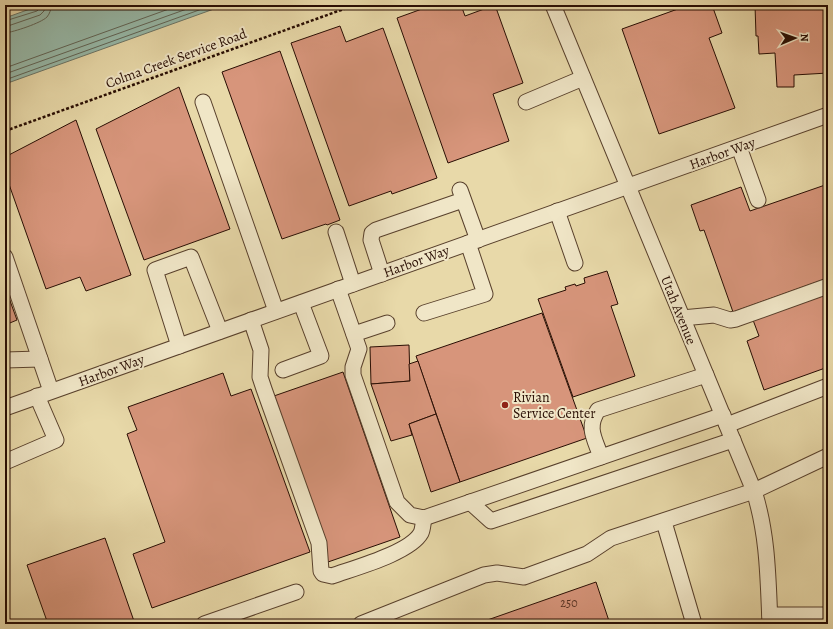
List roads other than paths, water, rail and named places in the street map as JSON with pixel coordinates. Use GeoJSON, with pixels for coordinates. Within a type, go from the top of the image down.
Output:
{"type":"FeatureCollection","features":[{"type":"Feature","properties":{"kind":"street","name":"Utah Avenue"},"geometry":{"type":"LineString","coordinates":[[553,5],[754,492],[762,520],[766,543],[770,620]]}},
{"type":"Feature","properties":{"kind":"street"},"geometry":{"type":"LineString","coordinates":[[526,102],[583,78]]}},
{"type":"Feature","properties":{"kind":"street"},"geometry":{"type":"LineString","coordinates":[[203,102],[276,311]]}},
{"type":"Feature","properties":{"kind":"street","name":"Harbor Way"},"geometry":{"type":"LineString","coordinates":[[5,408],[828,115]]}},
{"type":"Feature","properties":{"kind":"street"},"geometry":{"type":"LineString","coordinates":[[739,147],[758,200]]}},
{"type":"Feature","properties":{"kind":"street"},"geometry":{"type":"LineString","coordinates":[[382,274],[371,240],[372,233],[376,230],[462,195],[485,294],[424,313]]}},
{"type":"Feature","properties":{"kind":"street"},"geometry":{"type":"LineString","coordinates":[[557,211],[575,263]]}},
{"type":"Feature","properties":{"kind":"street"},"geometry":{"type":"LineString","coordinates":[[336,232],[353,284]]}},
{"type":"Feature","properties":{"kind":"street"},"geometry":{"type":"LineString","coordinates":[[5,257],[40,359],[44,394],[56,440],[5,462]]}},
{"type":"Feature","properties":{"kind":"street"},"geometry":{"type":"LineString","coordinates":[[179,346],[155,270],[191,257],[220,331]]}},
{"type":"Feature","properties":{"kind":"street"},"geometry":{"type":"LineString","coordinates":[[682,318],[714,315],[730,320],[736,319],[828,286]]}},
{"type":"Feature","properties":{"kind":"street"},"geometry":{"type":"LineString","coordinates":[[338,289],[359,349],[353,367],[353,375],[396,502],[410,515],[424,518],[601,457],[725,420],[828,386]]}},
{"type":"Feature","properties":{"kind":"street"},"geometry":{"type":"LineString","coordinates":[[283,370],[321,356],[301,302]]}},
{"type":"Feature","properties":{"kind":"street"},"geometry":{"type":"LineString","coordinates":[[250,320],[261,350],[260,377],[319,543],[321,571],[323,574],[332,576],[401,551],[414,542],[421,532],[424,518]]}},
{"type":"Feature","properties":{"kind":"street"},"geometry":{"type":"LineString","coordinates":[[354,334],[387,323]]}},
{"type":"Feature","properties":{"kind":"street"},"geometry":{"type":"LineString","coordinates":[[5,360],[40,359]]}},
{"type":"Feature","properties":{"kind":"street"},"geometry":{"type":"LineString","coordinates":[[601,457],[591,429],[592,420],[598,410],[706,375]]}},
{"type":"Feature","properties":{"kind":"street"},"geometry":{"type":"LineString","coordinates":[[470,502],[491,521],[733,440]]}},
{"type":"Feature","properties":{"kind":"street"},"geometry":{"type":"LineString","coordinates":[[361,624],[484,575],[496,574],[524,577],[587,554],[612,538],[754,492],[828,456]]}},
{"type":"Feature","properties":{"kind":"street"},"geometry":{"type":"LineString","coordinates":[[664,522],[694,624]]}},
{"type":"Feature","properties":{"kind":"street"},"geometry":{"type":"LineString","coordinates":[[204,624],[296,592]]}},
{"type":"Feature","properties":{"kind":"street"},"geometry":{"type":"LineString","coordinates":[[770,620],[828,615]]}},
{"type":"Feature","properties":{"kind":"water"},"geometry":{"type":"Polygon","coordinates":[[[41,5],[225,5],[5,84],[5,18],[41,5]]]}},
{"type":"Feature","properties":{"kind":"place","name":"Rivian Service Center"},"geometry":{"type":"Point","coordinates":[505,405]}}]}
